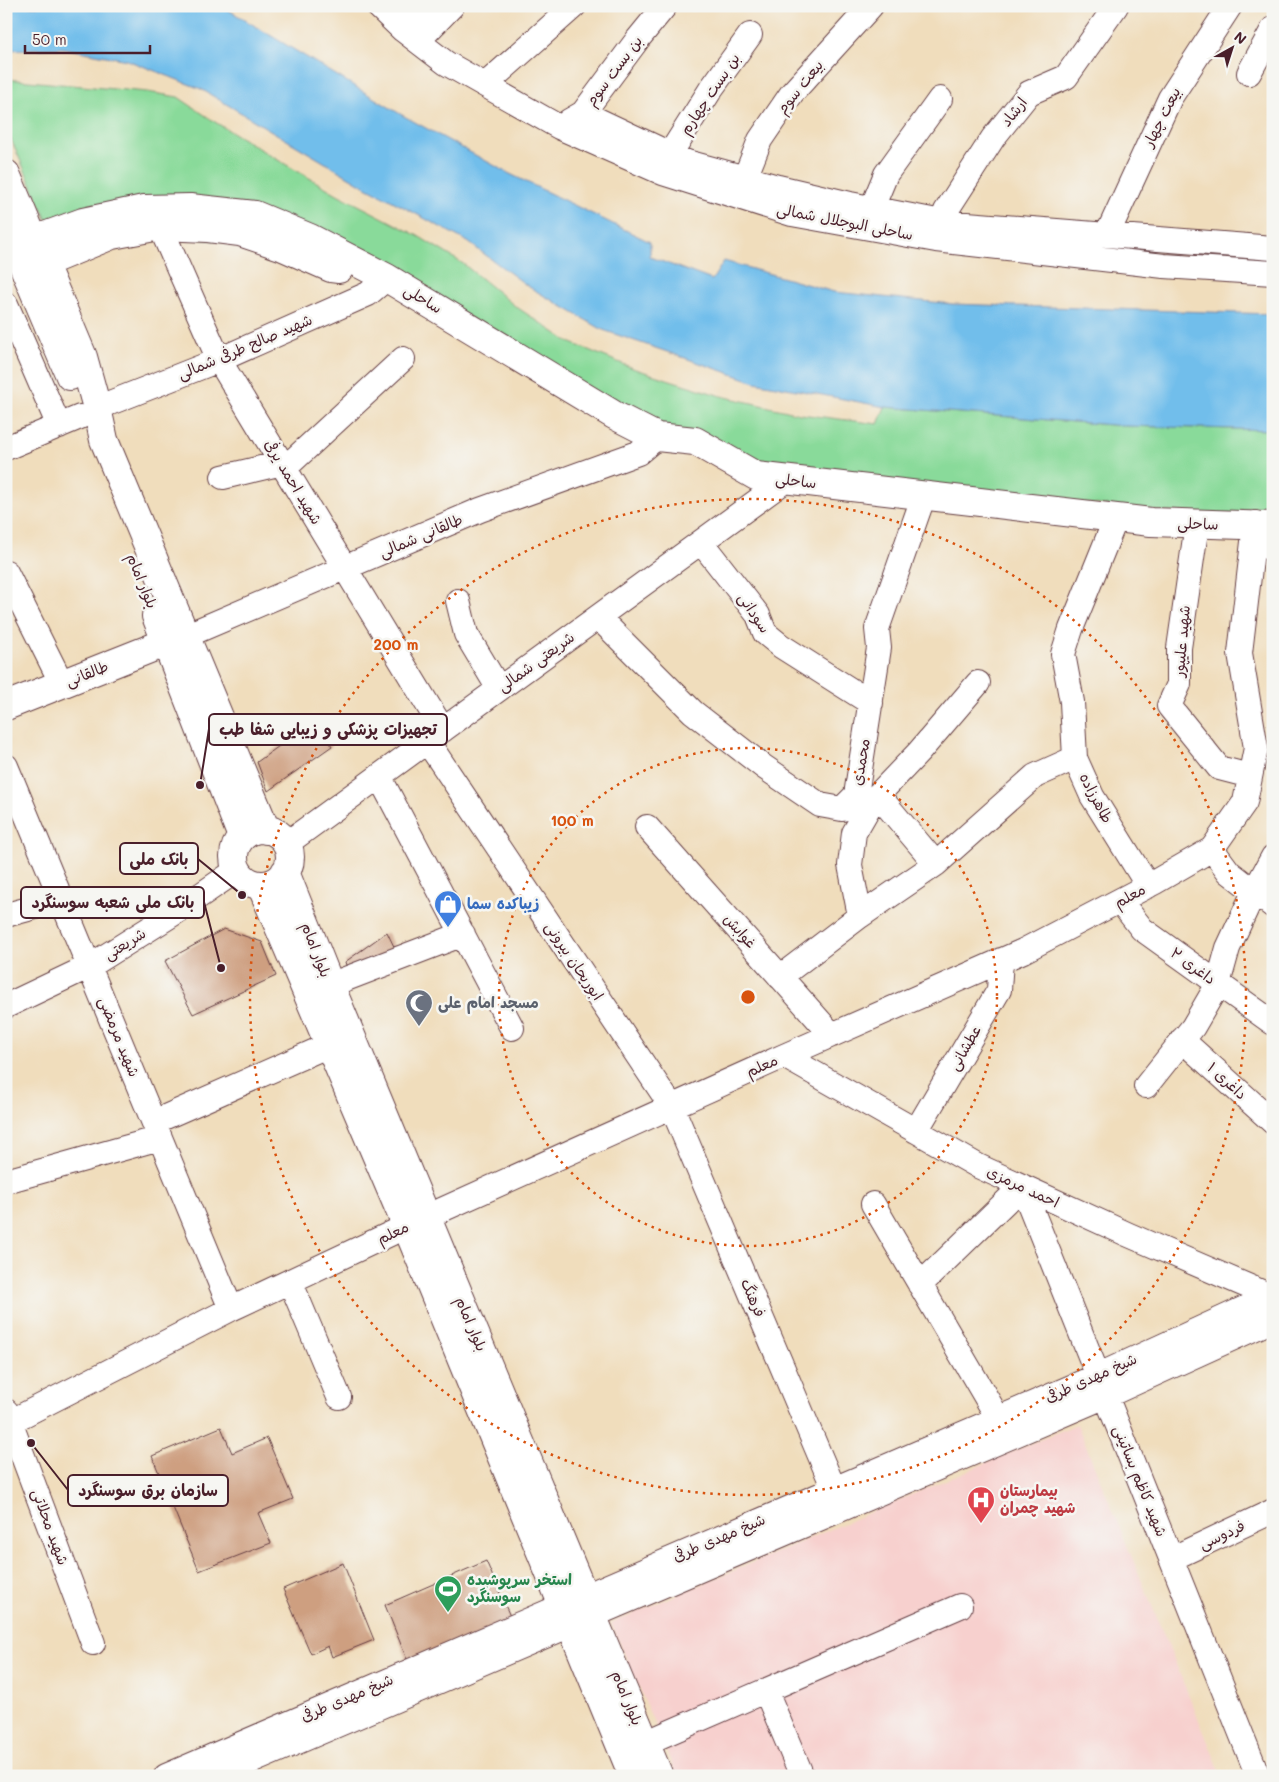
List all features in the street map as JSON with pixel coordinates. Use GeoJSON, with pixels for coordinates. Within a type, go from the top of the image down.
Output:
{"type":"FeatureCollection","features":[{"type":"Feature","properties":{"kind":"main road"},"geometry":{"type":"LineString","coordinates":[[6,174],[83,357],[79,417]]}},
{"type":"Feature","properties":{"kind":"main road","name":"ساحلی"},"geometry":{"type":"LineString","coordinates":[[39,251],[83,222],[144,209],[190,208],[255,215],[310,238],[388,278],[606,410],[657,437],[695,441],[756,476],[1150,522],[1264,525]]}},
{"type":"Feature","properties":{"kind":"main road","name":"بلوار امام"},"geometry":{"type":"LineString","coordinates":[[6,225],[72,380],[79,417],[89,450],[265,837]]}},
{"type":"Feature","properties":{"kind":"main road","name":"ساحلی"},"geometry":{"type":"LineString","coordinates":[[39,251],[160,226],[208,228],[240,232],[281,246],[331,268],[388,278]]}},
{"type":"Feature","properties":{"kind":"main road","name":"بلوار امام"},"geometry":{"type":"LineString","coordinates":[[79,417],[104,440],[176,639]]}},
{"type":"Feature","properties":{"kind":"main road"},"geometry":{"type":"LineString","coordinates":[[1264,525],[1273,548]]}},
{"type":"Feature","properties":{"kind":"main road","name":"طالقانی"},"geometry":{"type":"LineString","coordinates":[[6,706],[176,639]]}},
{"type":"Feature","properties":{"kind":"main road"},"geometry":{"type":"LineString","coordinates":[[265,837],[289,858],[285,872],[275,881],[261,885],[247,880],[237,870],[234,852],[237,844],[265,837]]}},
{"type":"Feature","properties":{"kind":"main road","name":"بلوار امام"},"geometry":{"type":"LineString","coordinates":[[285,872],[330,985],[417,1222],[578,1610],[633,1776]]}},
{"type":"Feature","properties":{"kind":"main road","name":"بلوار امام"},"geometry":{"type":"LineString","coordinates":[[261,885],[329,1045],[417,1222]]}},
{"type":"Feature","properties":{"kind":"main road","name":"بلوار امام"},"geometry":{"type":"LineString","coordinates":[[578,1610],[646,1743],[659,1776]]}},
{"type":"Feature","properties":{"kind":"street","name":"ساحلی البوجلال شمالی"},"geometry":{"type":"LineString","coordinates":[[378,6],[410,36],[446,63],[559,127],[664,172],[792,214],[939,231],[1164,266],[1273,273]]}},
{"type":"Feature","properties":{"kind":"street"},"geometry":{"type":"LineString","coordinates":[[410,36],[420,6]]}},
{"type":"Feature","properties":{"kind":"street"},"geometry":{"type":"LineString","coordinates":[[410,36],[452,6]]}},
{"type":"Feature","properties":{"kind":"street"},"geometry":{"type":"LineString","coordinates":[[485,85],[574,6]]}},
{"type":"Feature","properties":{"kind":"street","name":"بن بست سوم"},"geometry":{"type":"LineString","coordinates":[[583,113],[665,6]]}},
{"type":"Feature","properties":{"kind":"street","name":"بیعت سوم"},"geometry":{"type":"LineString","coordinates":[[745,178],[760,140],[792,93],[871,6]]}},
{"type":"Feature","properties":{"kind":"street","name":"ارشاد"},"geometry":{"type":"LineString","coordinates":[[939,231],[946,211],[993,138],[1029,92],[1066,77],[1116,6]]}},
{"type":"Feature","properties":{"kind":"street","name":"بیعت چهار"},"geometry":{"type":"LineString","coordinates":[[1107,235],[1170,98],[1230,6]]}},
{"type":"Feature","properties":{"kind":"street"},"geometry":{"type":"LineString","coordinates":[[1249,73],[1273,29]]}},
{"type":"Feature","properties":{"kind":"street","name":"بن بست چهارم"},"geometry":{"type":"LineString","coordinates":[[670,154],[711,89],[750,35]]}},
{"type":"Feature","properties":{"kind":"street"},"geometry":{"type":"LineString","coordinates":[[872,208],[886,174],[940,98]]}},
{"type":"Feature","properties":{"kind":"street","name":"ساحلی البوجلال شمالی"},"geometry":{"type":"LineString","coordinates":[[583,113],[687,162],[778,187],[872,208],[939,231],[1107,235],[1273,248]]}},
{"type":"Feature","properties":{"kind":"street"},"geometry":{"type":"LineString","coordinates":[[559,127],[583,113]]}},
{"type":"Feature","properties":{"kind":"street","name":"شهید احمد یرفی"},"geometry":{"type":"LineString","coordinates":[[160,226],[219,360],[345,568],[435,735]]}},
{"type":"Feature","properties":{"kind":"street","name":"شهید صالح طرفی شمالی"},"geometry":{"type":"LineString","coordinates":[[6,448],[219,360],[368,294],[388,278]]}},
{"type":"Feature","properties":{"kind":"street"},"geometry":{"type":"LineString","coordinates":[[6,304],[79,417]]}},
{"type":"Feature","properties":{"kind":"street"},"geometry":{"type":"LineString","coordinates":[[223,477],[283,466],[403,359]]}},
{"type":"Feature","properties":{"kind":"street","name":"طالقانی شمالی"},"geometry":{"type":"LineString","coordinates":[[176,639],[480,510],[638,453],[657,437]]}},
{"type":"Feature","properties":{"kind":"street","name":"شریعتی شمالی"},"geometry":{"type":"LineString","coordinates":[[265,837],[379,776],[786,480]]}},
{"type":"Feature","properties":{"kind":"street","name":"محمدی"},"geometry":{"type":"LineString","coordinates":[[598,617],[693,712],[764,767],[820,805],[842,808],[869,797],[871,703],[879,648],[877,629],[924,495]]}},
{"type":"Feature","properties":{"kind":"street"},"geometry":{"type":"LineString","coordinates":[[1075,758],[1072,702],[1063,654],[1071,629],[1116,518]]}},
{"type":"Feature","properties":{"kind":"street","name":"شهید علیپور"},"geometry":{"type":"LineString","coordinates":[[1197,524],[1179,648],[1179,684],[1169,706],[1219,768],[1250,776]]}},
{"type":"Feature","properties":{"kind":"street","name":"معلم"},"geometry":{"type":"LineString","coordinates":[[8,1419],[231,1309],[417,1222],[1001,960],[1120,901],[1212,849],[1245,802],[1256,748],[1240,653],[1264,525]]}},
{"type":"Feature","properties":{"kind":"street","name":"سودانی"},"geometry":{"type":"LineString","coordinates":[[701,542],[758,615],[765,633],[781,646],[871,703]]}},
{"type":"Feature","properties":{"kind":"street"},"geometry":{"type":"LineString","coordinates":[[6,572],[62,684]]}},
{"type":"Feature","properties":{"kind":"street"},"geometry":{"type":"LineString","coordinates":[[458,601],[466,634],[499,689]]}},
{"type":"Feature","properties":{"kind":"street"},"geometry":{"type":"LineString","coordinates":[[860,916],[850,865],[854,833],[869,797],[918,752],[978,683]]}},
{"type":"Feature","properties":{"kind":"street","name":"ابوریحان بیرونی"},"geometry":{"type":"LineString","coordinates":[[435,735],[672,1107]]}},
{"type":"Feature","properties":{"kind":"street","name":"طاهرزاده"},"geometry":{"type":"LineString","coordinates":[[780,977],[860,916],[936,864],[1035,776],[1075,758],[1092,796],[1148,886]]}},
{"type":"Feature","properties":{"kind":"street","name":"شهید مرمضی"},"geometry":{"type":"LineString","coordinates":[[6,766],[231,1309]]}},
{"type":"Feature","properties":{"kind":"street"},"geometry":{"type":"LineString","coordinates":[[379,776],[512,1028]]}},
{"type":"Feature","properties":{"kind":"street"},"geometry":{"type":"LineString","coordinates":[[869,797],[936,864]]}},
{"type":"Feature","properties":{"kind":"street","name":"غوابش"},"geometry":{"type":"LineString","coordinates":[[647,827],[832,1035]]}},
{"type":"Feature","properties":{"kind":"street"},"geometry":{"type":"LineString","coordinates":[[1212,849],[1229,872],[1273,906]]}},
{"type":"Feature","properties":{"kind":"street"},"geometry":{"type":"LineString","coordinates":[[1146,1086],[1192,1027],[1218,984],[1228,948],[1254,892],[1273,858]]}},
{"type":"Feature","properties":{"kind":"street","name":"شریعتی"},"geometry":{"type":"LineString","coordinates":[[6,1006],[90,966],[176,912],[237,870]]}},
{"type":"Feature","properties":{"kind":"street"},"geometry":{"type":"LineString","coordinates":[[6,915],[62,900]]}},
{"type":"Feature","properties":{"kind":"street","name":"داغری ۲"},"geometry":{"type":"LineString","coordinates":[[1120,901],[1142,928],[1273,1022]]}},
{"type":"Feature","properties":{"kind":"street"},"geometry":{"type":"LineString","coordinates":[[330,985],[463,934]]}},
{"type":"Feature","properties":{"kind":"street","name":"عطشانی"},"geometry":{"type":"LineString","coordinates":[[916,1131],[999,990],[1001,960]]}},
{"type":"Feature","properties":{"kind":"street","name":"داغری ۱"},"geometry":{"type":"LineString","coordinates":[[1182,1040],[1273,1122]]}},
{"type":"Feature","properties":{"kind":"street"},"geometry":{"type":"LineString","coordinates":[[6,1181],[157,1130],[329,1045]]}},
{"type":"Feature","properties":{"kind":"street","name":"احمد مرمزی"},"geometry":{"type":"LineString","coordinates":[[784,1056],[978,1166],[1129,1235],[1272,1304]]}},
{"type":"Feature","properties":{"kind":"street","name":"فرهنگ"},"geometry":{"type":"LineString","coordinates":[[672,1107],[834,1488]]}},
{"type":"Feature","properties":{"kind":"street"},"geometry":{"type":"LineString","coordinates":[[920,1285],[1022,1186]]}},
{"type":"Feature","properties":{"kind":"street","name":"شهید کاظم بساتینی"},"geometry":{"type":"LineString","coordinates":[[1022,1186],[1258,1776]]}},
{"type":"Feature","properties":{"kind":"street"},"geometry":{"type":"LineString","coordinates":[[873,1204],[998,1418]]}},
{"type":"Feature","properties":{"kind":"street"},"geometry":{"type":"LineString","coordinates":[[290,1281],[339,1397]]}},
{"type":"Feature","properties":{"kind":"street","name":"شیخ مهدی طرفی"},"geometry":{"type":"LineString","coordinates":[[166,1776],[220,1770],[325,1719],[1101,1386],[1272,1304]]}},
{"type":"Feature","properties":{"kind":"street","name":"شیخ مهدی طرفی"},"geometry":{"type":"LineString","coordinates":[[578,1610],[834,1488],[998,1418],[1101,1386]]}},
{"type":"Feature","properties":{"kind":"street","name":"شهید محلاتی"},"geometry":{"type":"LineString","coordinates":[[8,1419],[93,1643]]}},
{"type":"Feature","properties":{"kind":"street","name":"فردوسی"},"geometry":{"type":"LineString","coordinates":[[1171,1559],[1273,1511]]}},
{"type":"Feature","properties":{"kind":"street"},"geometry":{"type":"LineString","coordinates":[[646,1743],[960,1606]]}},
{"type":"Feature","properties":{"kind":"street"},"geometry":{"type":"LineString","coordinates":[[766,1691],[802,1776]]}},
{"type":"Feature","properties":{"kind":"shaded area","name":"بیمارستان شهید چمران"},"geometry":{"type":"Polygon","coordinates":[[[1077,1424],[1222,1776],[677,1776],[611,1623],[1077,1424]]]}},
{"type":"Feature","properties":{"kind":"green space"},"geometry":{"type":"Polygon","coordinates":[[[6,79],[147,92],[178,97],[278,160],[339,195],[418,236],[462,263],[515,306],[569,342],[635,369],[721,396],[800,414],[878,424],[885,407],[1125,426],[1273,430],[1273,516],[1164,512],[795,472],[655,426],[362,255],[49,225],[6,128],[6,79]]]}},
{"type":"Feature","properties":{"kind":"water"},"geometry":{"type":"Polygon","coordinates":[[[6,6],[222,6],[402,115],[508,173],[650,242],[650,257],[712,280],[724,261],[834,292],[952,304],[1273,314],[1273,430],[1125,426],[885,407],[755,382],[603,330],[529,287],[468,242],[359,183],[201,89],[127,60],[63,48],[6,50],[6,6]]]}},
{"type":"Feature","properties":{"kind":"building"},"geometry":{"type":"Polygon","coordinates":[[[315,720],[332,746],[268,791],[257,762],[315,720]]]}},
{"type":"Feature","properties":{"kind":"building"},"geometry":{"type":"Polygon","coordinates":[[[224,929],[262,942],[276,976],[193,1014],[165,961],[224,929]]]}},
{"type":"Feature","properties":{"kind":"building"},"geometry":{"type":"Polygon","coordinates":[[[387,932],[400,959],[352,983],[345,962],[387,932]]]}},
{"type":"Feature","properties":{"kind":"building"},"geometry":{"type":"Polygon","coordinates":[[[221,1427],[232,1453],[267,1438],[293,1499],[258,1513],[271,1543],[199,1571],[152,1456],[221,1427]]]}},
{"type":"Feature","properties":{"kind":"building","name":"استخر سرپوشیده سوسنگرد"},"geometry":{"type":"Polygon","coordinates":[[[486,1561],[512,1621],[410,1667],[385,1605],[486,1561]]]}},
{"type":"Feature","properties":{"kind":"building"},"geometry":{"type":"Polygon","coordinates":[[[343,1563],[374,1640],[332,1657],[328,1646],[311,1654],[283,1589],[343,1563]]]}},
{"type":"Feature","properties":{"kind":"place","name":"تجهیزات پزشکی و زیبایی شفا طب"},"geometry":{"type":"Point","coordinates":[200,785]}},
{"type":"Feature","properties":{"kind":"place","name":"بانک ملی"},"geometry":{"type":"Point","coordinates":[242,895]}},
{"type":"Feature","properties":{"kind":"place","name":"زیباکده سما"},"geometry":{"type":"Point","coordinates":[448,928]}},
{"type":"Feature","properties":{"kind":"place","name":"بانک ملی شعبه سوسنگرد"},"geometry":{"type":"Point","coordinates":[221,968]}},
{"type":"Feature","properties":{"kind":"place","name":"مسجد امام علی"},"geometry":{"type":"Point","coordinates":[419,1027]}},
{"type":"Feature","properties":{"kind":"place","name":"سازمان برق سوسنگرد"},"geometry":{"type":"Point","coordinates":[31,1443]}},
{"type":"Feature","properties":{"kind":"place","name":"بیمارستان شهید چمران"},"geometry":{"type":"Point","coordinates":[981,1524]}},
{"type":"Feature","properties":{"kind":"place","name":"استخر سرپوشیده سوسنگرد"},"geometry":{"type":"Point","coordinates":[448,1613]}}]}
